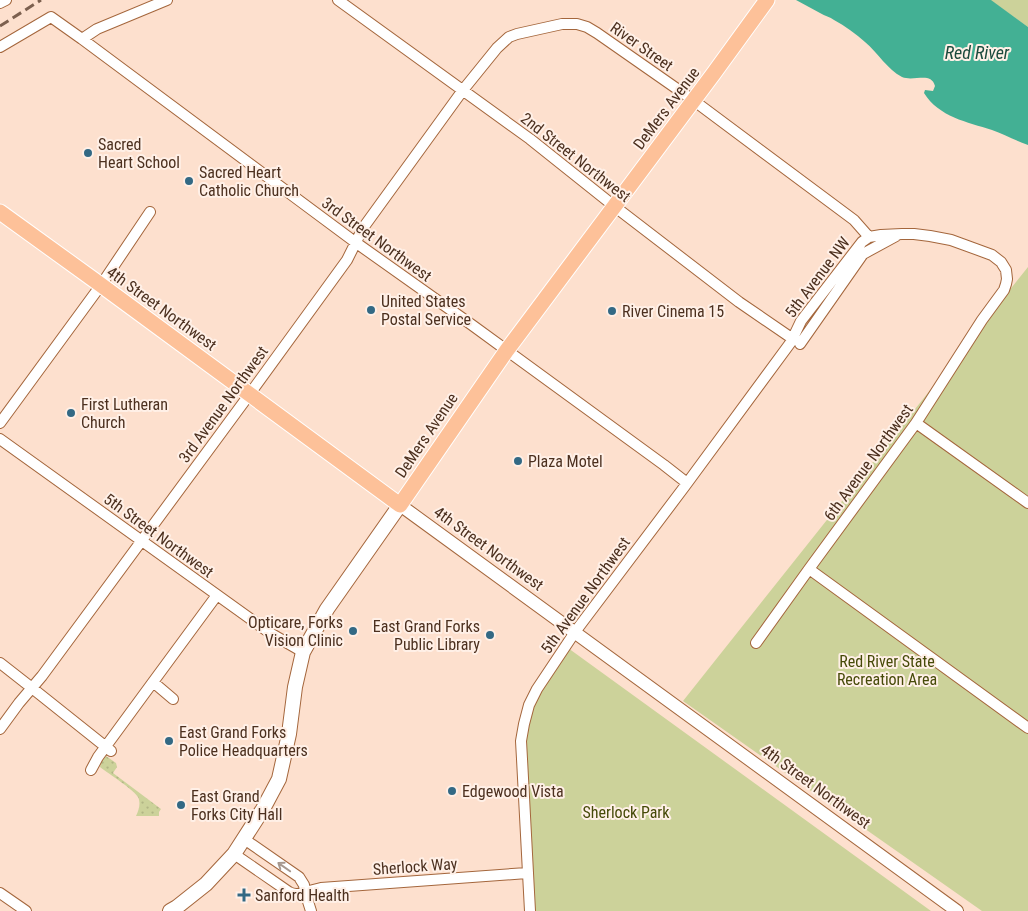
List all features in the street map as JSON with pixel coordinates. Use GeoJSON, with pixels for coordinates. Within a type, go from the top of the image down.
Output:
{"type":"FeatureCollection","features":[{"type":"Feature","properties":{"kind":"main road","name":"DeMers Avenue"},"geometry":{"type":"LineString","coordinates":[[170,911],[206,884],[234,854],[263,809],[279,779],[303,652],[327,609],[507,350],[767,0]]}},
{"type":"Feature","properties":{"kind":"main road","name":"4th Street Northwest"},"geometry":{"type":"LineString","coordinates":[[0,212],[400,504]]}},
{"type":"Feature","properties":{"kind":"street"},"geometry":{"type":"LineString","coordinates":[[0,3],[6,0]]}},
{"type":"Feature","properties":{"kind":"street"},"geometry":{"type":"LineString","coordinates":[[82,39],[97,29],[167,0]]}},
{"type":"Feature","properties":{"kind":"street","name":"2nd Street Northwest"},"geometry":{"type":"LineString","coordinates":[[338,0],[530,139],[739,302],[797,341]]}},
{"type":"Feature","properties":{"kind":"street","name":"3rd Street Northwest"},"geometry":{"type":"LineString","coordinates":[[0,48],[51,17],[355,242],[507,350],[687,483]]}},
{"type":"Feature","properties":{"kind":"street","name":"River Street"},"geometry":{"type":"LineString","coordinates":[[463,90],[497,48],[509,37],[542,28],[568,24],[582,26],[598,33],[693,100],[854,220],[869,237]]}},
{"type":"Feature","properties":{"kind":"street","name":"3rd Avenue Northwest"},"geometry":{"type":"LineString","coordinates":[[0,729],[142,540],[347,260],[363,228],[463,90]]}},
{"type":"Feature","properties":{"kind":"street"},"geometry":{"type":"LineString","coordinates":[[0,423],[102,285],[150,212]]}},
{"type":"Feature","properties":{"kind":"street"},"geometry":{"type":"LineString","coordinates":[[869,237],[902,234]]}},
{"type":"Feature","properties":{"kind":"street"},"geometry":{"type":"LineString","coordinates":[[797,341],[863,254],[902,234]]}},
{"type":"Feature","properties":{"kind":"street","name":"6th Avenue Northwest"},"geometry":{"type":"LineString","coordinates":[[756,643],[916,423],[1006,284],[1006,270],[1001,262],[992,255],[951,240],[902,234]]}},
{"type":"Feature","properties":{"kind":"street","name":"5th Avenue NW"},"geometry":{"type":"LineString","coordinates":[[797,341],[800,321],[853,252],[869,237]]}},
{"type":"Feature","properties":{"kind":"street","name":"5th Avenue Northwest"},"geometry":{"type":"LineString","coordinates":[[530,911],[521,742],[529,705],[537,689],[575,632],[797,341]]}},
{"type":"Feature","properties":{"kind":"street"},"geometry":{"type":"LineString","coordinates":[[916,423],[1028,503]]}},
{"type":"Feature","properties":{"kind":"street","name":"5th Street Northwest"},"geometry":{"type":"LineString","coordinates":[[0,439],[270,633],[303,652]]}},
{"type":"Feature","properties":{"kind":"street","name":"4th Street Northwest"},"geometry":{"type":"LineString","coordinates":[[400,504],[957,911]]}},
{"type":"Feature","properties":{"kind":"street"},"geometry":{"type":"LineString","coordinates":[[809,569],[1028,728]]}},
{"type":"Feature","properties":{"kind":"street"},"geometry":{"type":"LineString","coordinates":[[91,770],[98,758],[108,749],[153,682],[217,595]]}},
{"type":"Feature","properties":{"kind":"street"},"geometry":{"type":"LineString","coordinates":[[0,663],[108,749]]}},
{"type":"Feature","properties":{"kind":"street"},"geometry":{"type":"LineString","coordinates":[[153,682],[173,698]]}},
{"type":"Feature","properties":{"kind":"street"},"geometry":{"type":"LineString","coordinates":[[244,839],[299,877],[304,885],[311,911]]}},
{"type":"Feature","properties":{"kind":"street"},"geometry":{"type":"LineString","coordinates":[[234,854],[289,892],[299,894],[305,892]]}},
{"type":"Feature","properties":{"kind":"street","name":"Sherlock Way"},"geometry":{"type":"LineString","coordinates":[[305,892],[320,888],[528,872]]}},
{"type":"Feature","properties":{"kind":"street"},"geometry":{"type":"LineString","coordinates":[[0,893],[26,911]]}},
{"type":"Feature","properties":{"kind":"green space"},"geometry":{"type":"Polygon","coordinates":[[[990,0],[1028,0],[1028,27],[990,0]]]}},
{"type":"Feature","properties":{"kind":"green space","name":"Red River State Recreation Area"},"geometry":{"type":"Polygon","coordinates":[[[1028,267],[1028,911],[982,911],[683,701],[1028,267]]]}},
{"type":"Feature","properties":{"kind":"green space","name":"Sherlock Park"},"geometry":{"type":"Polygon","coordinates":[[[568,648],[931,911],[533,911],[521,741],[529,705],[568,648]]]}},
{"type":"Feature","properties":{"kind":"green space"},"geometry":{"type":"Polygon","coordinates":[[[106,756],[116,763],[117,767],[113,773],[161,809],[159,816],[136,816],[139,806],[138,797],[100,767],[101,762],[106,756]]]}},
{"type":"Feature","properties":{"kind":"water","name":"Red River"},"geometry":{"type":"Polygon","coordinates":[[[796,0],[991,0],[1028,27],[1028,145],[963,121],[937,108],[924,93],[925,90],[933,91],[935,86],[930,79],[902,77],[892,70],[870,46],[850,30],[796,0]]]}},
{"type":"Feature","properties":{"kind":"railway"},"geometry":{"type":"LineString","coordinates":[[0,26],[41,0]]}},
{"type":"Feature","properties":{"kind":"place","name":"Sacred Heart School"},"geometry":{"type":"Point","coordinates":[88,153]}},
{"type":"Feature","properties":{"kind":"place","name":"Sacred Heart Catholic Church"},"geometry":{"type":"Point","coordinates":[189,181]}},
{"type":"Feature","properties":{"kind":"place","name":"United States Postal Service"},"geometry":{"type":"Point","coordinates":[371,310]}},
{"type":"Feature","properties":{"kind":"place","name":"River Cinema 15"},"geometry":{"type":"Point","coordinates":[612,311]}},
{"type":"Feature","properties":{"kind":"place","name":"First Lutheran Church"},"geometry":{"type":"Point","coordinates":[71,413]}},
{"type":"Feature","properties":{"kind":"place","name":"Plaza Motel"},"geometry":{"type":"Point","coordinates":[518,461]}},
{"type":"Feature","properties":{"kind":"place","name":"Opticare, Forks Vision Clinic"},"geometry":{"type":"Point","coordinates":[353,631]}},
{"type":"Feature","properties":{"kind":"place","name":"East Grand Forks Public Library"},"geometry":{"type":"Point","coordinates":[490,635]}},
{"type":"Feature","properties":{"kind":"place","name":"East Grand Forks Police Headquarters"},"geometry":{"type":"Point","coordinates":[169,741]}},
{"type":"Feature","properties":{"kind":"place","name":"Edgewood Vista"},"geometry":{"type":"Point","coordinates":[452,791]}},
{"type":"Feature","properties":{"kind":"place","name":"East Grand Forks City Hall"},"geometry":{"type":"Point","coordinates":[181,805]}},
{"type":"Feature","properties":{"kind":"place","name":"Sanford Health"},"geometry":{"type":"Point","coordinates":[244,895]}}]}
